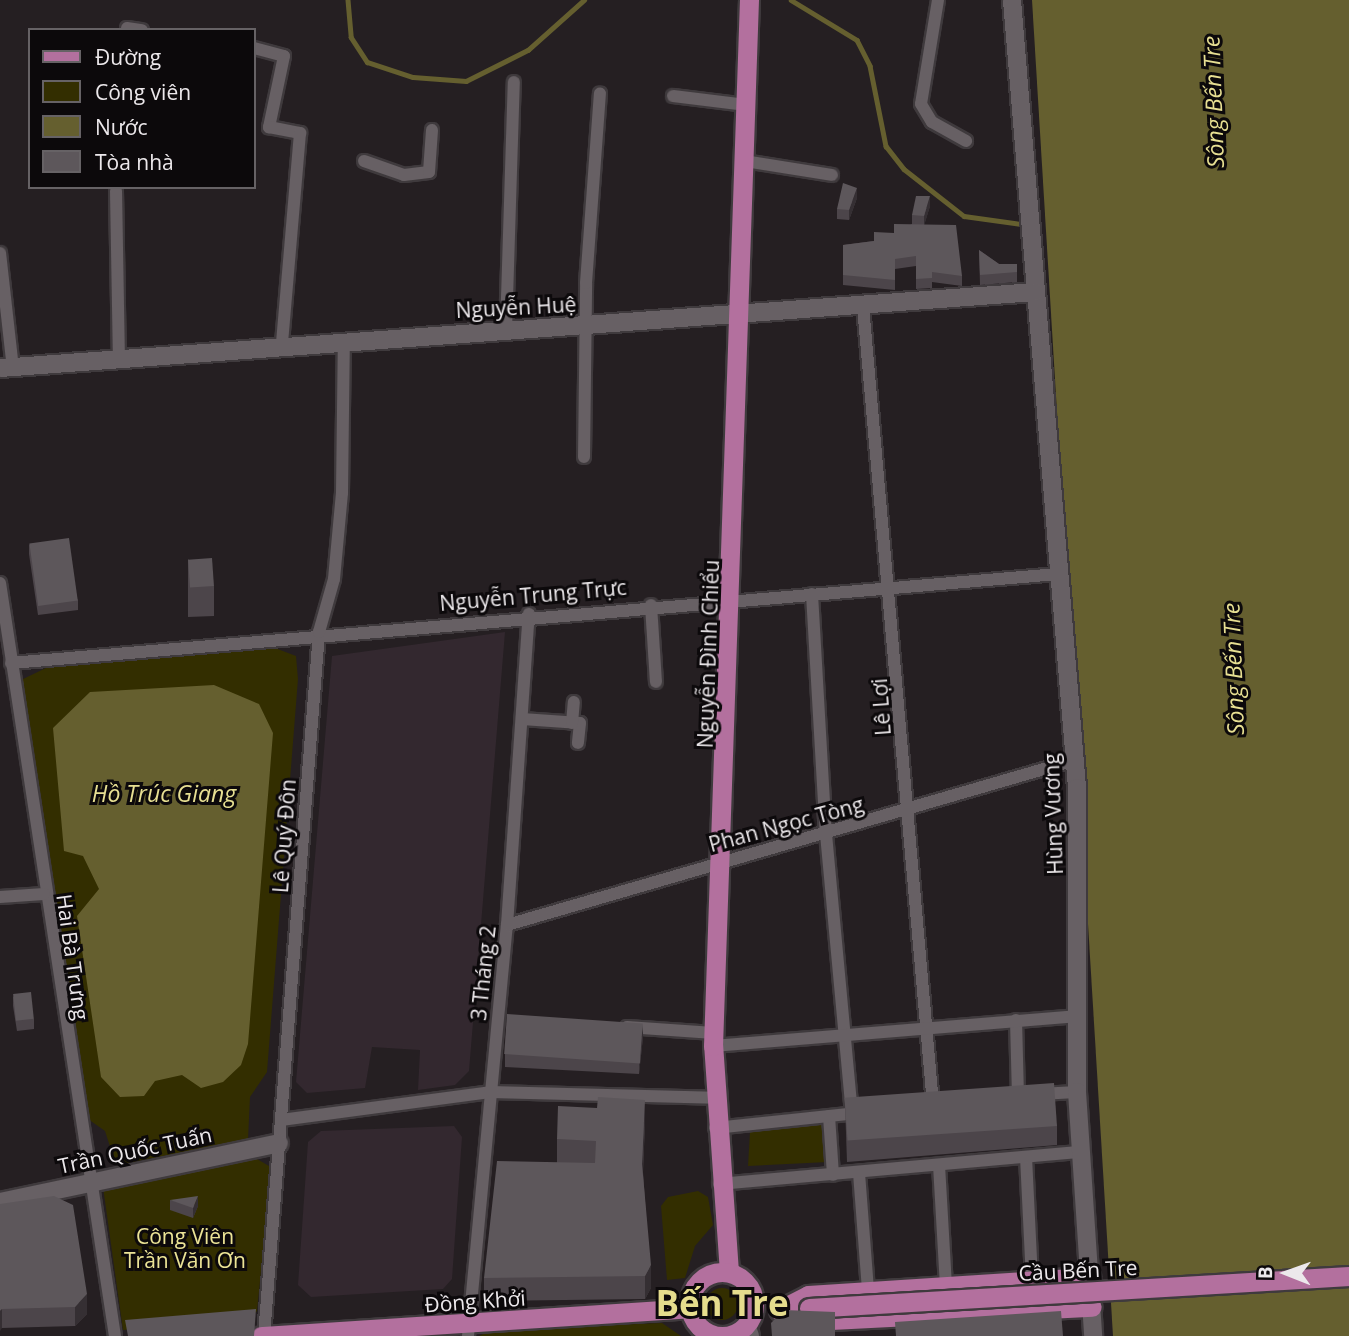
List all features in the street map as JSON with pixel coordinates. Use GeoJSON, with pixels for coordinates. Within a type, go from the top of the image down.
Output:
{"type":"FeatureCollection","features":[{"type":"Feature","properties":{"kind":"main road","name":"Nguyễn Đình Chiểu"},"geometry":{"type":"LineString","coordinates":[[729,1272],[713,1098],[724,860],[742,318],[748,0]]}},
{"type":"Feature","properties":{"kind":"main road"},"geometry":{"type":"LineString","coordinates":[[729,1272],[750,1288],[754,1305],[748,1331],[715,1335],[699,1325],[691,1308],[701,1280],[729,1272]]}},
{"type":"Feature","properties":{"kind":"main road"},"geometry":{"type":"LineString","coordinates":[[779,1310],[808,1295],[1090,1276]]}},
{"type":"Feature","properties":{"kind":"main road","name":"Cầu Bến Tre"},"geometry":{"type":"LineString","coordinates":[[779,1310],[1349,1276]]}},
{"type":"Feature","properties":{"kind":"main road"},"geometry":{"type":"LineString","coordinates":[[754,1305],[811,1321],[1092,1307]]}},
{"type":"Feature","properties":{"kind":"main road","name":"Đồng Khởi"},"geometry":{"type":"LineString","coordinates":[[263,1336],[468,1330],[691,1308]]}},
{"type":"Feature","properties":{"kind":"street"},"geometry":{"type":"LineString","coordinates":[[939,0],[921,104],[932,122],[966,141]]}},
{"type":"Feature","properties":{"kind":"street","name":"Hùng Vương"},"geometry":{"type":"LineString","coordinates":[[1012,0],[1021,158],[1074,760],[1079,1016],[1077,1092],[1093,1336]]}},
{"type":"Feature","properties":{"kind":"street"},"geometry":{"type":"LineString","coordinates":[[256,49],[284,56],[269,127],[300,134],[282,344]]}},
{"type":"Feature","properties":{"kind":"street"},"geometry":{"type":"LineString","coordinates":[[506,330],[514,82]]}},
{"type":"Feature","properties":{"kind":"street"},"geometry":{"type":"LineString","coordinates":[[584,457],[584,326],[600,94]]}},
{"type":"Feature","properties":{"kind":"street"},"geometry":{"type":"LineString","coordinates":[[673,96],[746,105]]}},
{"type":"Feature","properties":{"kind":"street"},"geometry":{"type":"LineString","coordinates":[[364,161],[404,174],[429,172],[432,130]]}},
{"type":"Feature","properties":{"kind":"street"},"geometry":{"type":"LineString","coordinates":[[745,161],[832,175]]}},
{"type":"Feature","properties":{"kind":"street"},"geometry":{"type":"LineString","coordinates":[[116,191],[119,361]]}},
{"type":"Feature","properties":{"kind":"street"},"geometry":{"type":"LineString","coordinates":[[0,253],[6,368]]}},
{"type":"Feature","properties":{"kind":"street","name":"Nguyễn Huệ"},"geometry":{"type":"LineString","coordinates":[[6,368],[119,361],[282,344],[742,318],[863,306],[1033,284]]}},
{"type":"Feature","properties":{"kind":"street","name":"Lê Lợi"},"geometry":{"type":"LineString","coordinates":[[863,306],[891,587],[929,1027],[932,1105]]}},
{"type":"Feature","properties":{"kind":"street","name":"Lê Quý Đôn"},"geometry":{"type":"LineString","coordinates":[[263,1336],[319,632],[334,579],[342,493],[344,340]]}},
{"type":"Feature","properties":{"kind":"street","name":"Nguyễn Trung Trực"},"geometry":{"type":"LineString","coordinates":[[11,663],[529,614],[1058,574]]}},
{"type":"Feature","properties":{"kind":"street","name":"Hai Bà Trưng"},"geometry":{"type":"LineString","coordinates":[[1,591],[44,894],[115,1336]]}},
{"type":"Feature","properties":{"kind":"street"},"geometry":{"type":"LineString","coordinates":[[812,594],[826,834],[852,1114]]}},
{"type":"Feature","properties":{"kind":"street"},"geometry":{"type":"LineString","coordinates":[[651,605],[656,682]]}},
{"type":"Feature","properties":{"kind":"street","name":"3 Tháng 2"},"geometry":{"type":"LineString","coordinates":[[468,1330],[490,1091],[504,1019],[507,925],[529,614]]}},
{"type":"Feature","properties":{"kind":"street"},"geometry":{"type":"LineString","coordinates":[[572,723],[574,702]]}},
{"type":"Feature","properties":{"kind":"street"},"geometry":{"type":"LineString","coordinates":[[522,719],[580,723],[578,743]]}},
{"type":"Feature","properties":{"kind":"street","name":"Phan Ngọc Tòng"},"geometry":{"type":"LineString","coordinates":[[507,925],[724,860],[909,811],[1074,760]]}},
{"type":"Feature","properties":{"kind":"street"},"geometry":{"type":"LineString","coordinates":[[0,897],[44,894]]}},
{"type":"Feature","properties":{"kind":"street"},"geometry":{"type":"LineString","coordinates":[[606,1026],[714,1039],[845,1035],[1079,1016]]}},
{"type":"Feature","properties":{"kind":"street"},"geometry":{"type":"LineString","coordinates":[[1016,1020],[1012,1096],[1077,1092]]}},
{"type":"Feature","properties":{"kind":"street"},"geometry":{"type":"LineString","coordinates":[[281,1120],[490,1091],[713,1098]]}},
{"type":"Feature","properties":{"kind":"street"},"geometry":{"type":"LineString","coordinates":[[715,1128],[879,1111]]}},
{"type":"Feature","properties":{"kind":"street"},"geometry":{"type":"LineString","coordinates":[[829,1116],[833,1175]]}},
{"type":"Feature","properties":{"kind":"street","name":"Trần Quốc Tuấn"},"geometry":{"type":"LineString","coordinates":[[0,1202],[279,1143]]}},
{"type":"Feature","properties":{"kind":"street"},"geometry":{"type":"LineString","coordinates":[[719,1184],[1081,1152]]}},
{"type":"Feature","properties":{"kind":"street"},"geometry":{"type":"LineString","coordinates":[[1027,1157],[1032,1280]]}},
{"type":"Feature","properties":{"kind":"street"},"geometry":{"type":"LineString","coordinates":[[939,1165],[946,1285]]}},
{"type":"Feature","properties":{"kind":"street"},"geometry":{"type":"LineString","coordinates":[[859,1172],[868,1290]]}},
{"type":"Feature","properties":{"kind":"shaded area"},"geometry":{"type":"Polygon","coordinates":[[[505,632],[469,1071],[455,1085],[418,1090],[420,1050],[372,1047],[365,1088],[307,1093],[296,1082],[332,656],[505,632]]]}},
{"type":"Feature","properties":{"kind":"shaded area"},"geometry":{"type":"Polygon","coordinates":[[[454,1126],[462,1137],[452,1279],[443,1289],[311,1297],[298,1285],[308,1142],[321,1131],[454,1126]]]}},
{"type":"Feature","properties":{"kind":"green space","name":"Hồ Trúc Giang"},"geometry":{"type":"Polygon","coordinates":[[[275,648],[296,656],[298,679],[267,1072],[250,1097],[248,1140],[116,1165],[105,1131],[88,1119],[21,680],[48,667],[275,648]]]}},
{"type":"Feature","properties":{"kind":"green space"},"geometry":{"type":"Polygon","coordinates":[[[825,1124],[828,1162],[748,1166],[750,1132],[825,1124]]]}},
{"type":"Feature","properties":{"kind":"green space","name":"Công Viên Trần Văn Ơn"},"geometry":{"type":"Polygon","coordinates":[[[250,1155],[269,1166],[270,1181],[257,1311],[250,1319],[123,1330],[103,1187],[250,1155]]]}},
{"type":"Feature","properties":{"kind":"green space"},"geometry":{"type":"Polygon","coordinates":[[[698,1191],[708,1197],[713,1225],[695,1246],[685,1278],[667,1280],[661,1206],[668,1197],[698,1191]]]}},
{"type":"Feature","properties":{"kind":"green space"},"geometry":{"type":"Polygon","coordinates":[[[722,1288],[734,1292],[738,1304],[734,1316],[722,1320],[710,1316],[706,1304],[710,1292],[722,1288]]]}},
{"type":"Feature","properties":{"kind":"green space"},"geometry":{"type":"Polygon","coordinates":[[[662,1323],[681,1336],[479,1336],[491,1330],[662,1323]]]}},
{"type":"Feature","properties":{"kind":"water","name":"Sông Bến Tre"},"geometry":{"type":"Polygon","coordinates":[[[1032,0],[1349,0],[1349,1336],[1113,1336],[1032,0]]]}},
{"type":"Feature","properties":{"kind":"water","name":"Hồ Trúc Giang"},"geometry":{"type":"Polygon","coordinates":[[[214,685],[259,704],[273,733],[248,1044],[241,1065],[223,1082],[201,1088],[182,1075],[155,1081],[144,1096],[120,1097],[101,1077],[77,916],[99,889],[83,856],[64,851],[53,728],[90,692],[214,685]]]}},
{"type":"Feature","properties":{"kind":"building"},"geometry":{"type":"Polygon","coordinates":[[[843,183],[857,188],[849,210],[837,209],[843,183]]]}},
{"type":"Feature","properties":{"kind":"building"},"geometry":{"type":"Polygon","coordinates":[[[916,196],[930,196],[924,216],[912,215],[916,196]]]}},
{"type":"Feature","properties":{"kind":"building"},"geometry":{"type":"Polygon","coordinates":[[[894,224],[956,225],[962,276],[932,272],[932,278],[916,279],[916,256],[895,259],[895,280],[843,275],[843,245],[874,241],[874,232],[894,233],[894,224]]]}},
{"type":"Feature","properties":{"kind":"building"},"geometry":{"type":"Polygon","coordinates":[[[979,250],[999,264],[1017,264],[1017,272],[980,275],[979,250]]]}},
{"type":"Feature","properties":{"kind":"building"},"geometry":{"type":"Polygon","coordinates":[[[69,538],[78,600],[38,606],[29,544],[69,538]]]}},
{"type":"Feature","properties":{"kind":"building"},"geometry":{"type":"Polygon","coordinates":[[[212,558],[214,586],[190,588],[188,560],[212,558]]]}},
{"type":"Feature","properties":{"kind":"building"},"geometry":{"type":"Polygon","coordinates":[[[31,992],[34,1019],[16,1021],[13,994],[31,992]]]}},
{"type":"Feature","properties":{"kind":"building"},"geometry":{"type":"Polygon","coordinates":[[[507,1014],[643,1023],[640,1063],[504,1054],[507,1014]]]}},
{"type":"Feature","properties":{"kind":"building"},"geometry":{"type":"Polygon","coordinates":[[[1054,1083],[1057,1126],[848,1141],[845,1098],[1054,1083]]]}},
{"type":"Feature","properties":{"kind":"building"},"geometry":{"type":"Polygon","coordinates":[[[598,1097],[645,1100],[642,1164],[651,1265],[645,1276],[484,1278],[497,1161],[595,1163],[596,1141],[557,1139],[558,1106],[597,1108],[598,1097]]]}},
{"type":"Feature","properties":{"kind":"building"},"geometry":{"type":"Polygon","coordinates":[[[54,1196],[73,1205],[87,1294],[75,1307],[0,1311],[0,1204],[54,1196]]]}},
{"type":"Feature","properties":{"kind":"building"},"geometry":{"type":"Polygon","coordinates":[[[198,1196],[193,1208],[170,1200],[198,1196]]]}},
{"type":"Feature","properties":{"kind":"building"},"geometry":{"type":"Polygon","coordinates":[[[256,1309],[254,1336],[128,1336],[125,1320],[256,1309]]]}},
{"type":"Feature","properties":{"kind":"building"},"geometry":{"type":"Polygon","coordinates":[[[784,1310],[835,1312],[835,1336],[772,1336],[771,1323],[784,1310]]]}},
{"type":"Feature","properties":{"kind":"building"},"geometry":{"type":"Polygon","coordinates":[[[1061,1311],[1063,1336],[896,1336],[895,1322],[1061,1311]]]}},
{"type":"Feature","properties":{"kind":"waterway"},"geometry":{"type":"LineString","coordinates":[[348,0],[351,37],[367,62],[413,77],[466,81],[528,50],[584,0]]}},
{"type":"Feature","properties":{"kind":"waterway"},"geometry":{"type":"LineString","coordinates":[[791,0],[857,40],[870,66],[886,146],[904,169],[964,216],[1028,225]]}},
{"type":"Feature","properties":{"kind":"district","name":"Bến Tre"},"geometry":{"type":"Point","coordinates":[722,1303]}}]}
